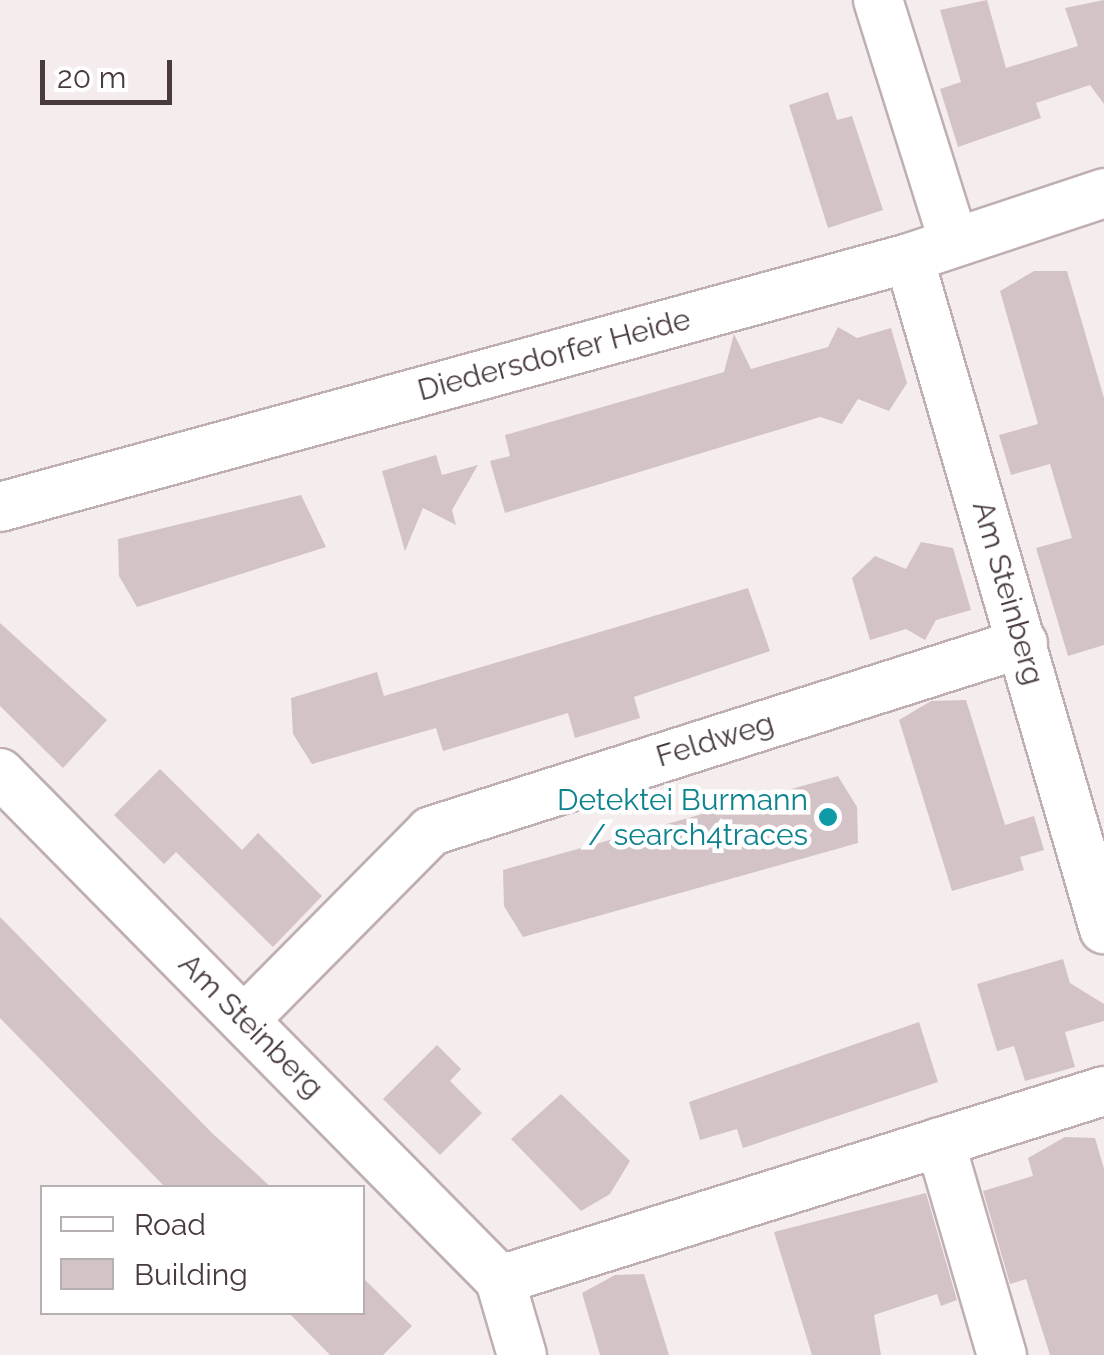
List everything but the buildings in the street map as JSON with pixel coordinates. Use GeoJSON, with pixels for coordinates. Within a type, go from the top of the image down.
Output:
{"type":"FeatureCollection","features":[{"type":"Feature","properties":{"kind":"street"},"geometry":{"type":"LineString","coordinates":[[878,0],[954,242]]}},
{"type":"Feature","properties":{"kind":"street","name":"Diedersdorfer Heide"},"geometry":{"type":"LineString","coordinates":[[0,507],[909,258],[1104,194]]}},
{"type":"Feature","properties":{"kind":"street","name":"Am Steinberg"},"geometry":{"type":"LineString","coordinates":[[909,258],[1104,928]]}},
{"type":"Feature","properties":{"kind":"street","name":"Feldweg"},"geometry":{"type":"LineString","coordinates":[[245,1019],[431,831],[1023,643]]}},
{"type":"Feature","properties":{"kind":"street","name":"Am Steinberg"},"geometry":{"type":"LineString","coordinates":[[0,773],[500,1280],[522,1355]]}},
{"type":"Feature","properties":{"kind":"street"},"geometry":{"type":"LineString","coordinates":[[500,1280],[1104,1091]]}},
{"type":"Feature","properties":{"kind":"street"},"geometry":{"type":"LineString","coordinates":[[940,1142],[1002,1355]]}},
{"type":"Feature","properties":{"kind":"place","name":"Detektei Burmann / search4traces"},"geometry":{"type":"Point","coordinates":[828,817]}}]}
